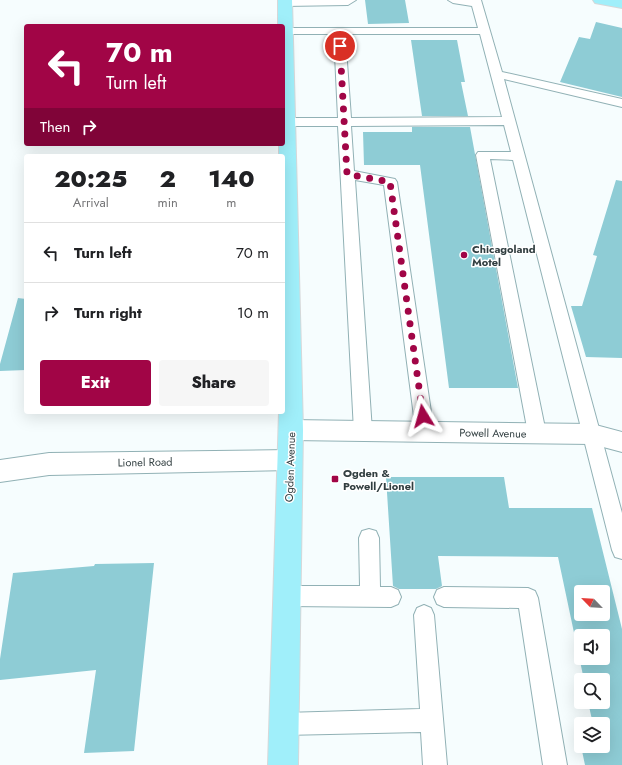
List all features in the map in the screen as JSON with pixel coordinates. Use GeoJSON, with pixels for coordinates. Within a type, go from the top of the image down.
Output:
{"type":"FeatureCollection","features":[{"type":"Feature","properties":{"kind":"main road"},"geometry":{"type":"LineString","coordinates":[[600,0],[622,4]]}},
{"type":"Feature","properties":{"kind":"main road","name":"Ogden Avenue"},"geometry":{"type":"LineString","coordinates":[[283,765],[291,430],[288,122],[285,2]]}},
{"type":"Feature","properties":{"kind":"street","name":"Powell Avenue"},"geometry":{"type":"LineString","coordinates":[[291,430],[592,434],[622,442]]}},
{"type":"Feature","properties":{"kind":"street","name":"Lionel Road"},"geometry":{"type":"LineString","coordinates":[[0,470],[49,464],[290,460]]}},
{"type":"Feature","properties":{"kind":"lane"},"geometry":{"type":"LineString","coordinates":[[285,2],[348,2],[350,0]]}},
{"type":"Feature","properties":{"kind":"lane"},"geometry":{"type":"LineString","coordinates":[[453,0],[477,1],[510,121],[622,550]]}},
{"type":"Feature","properties":{"kind":"lane"},"geometry":{"type":"LineString","coordinates":[[286,31],[485,31]]}},
{"type":"Feature","properties":{"kind":"lane"},"geometry":{"type":"LineString","coordinates":[[339,31],[362,431]]}},
{"type":"Feature","properties":{"kind":"lane"},"geometry":{"type":"LineString","coordinates":[[497,74],[622,103]]}},
{"type":"Feature","properties":{"kind":"lane"},"geometry":{"type":"LineString","coordinates":[[288,122],[510,121]]}},
{"type":"Feature","properties":{"kind":"lane"},"geometry":{"type":"LineString","coordinates":[[519,156],[483,155],[537,433]]}},
{"type":"Feature","properties":{"kind":"lane"},"geometry":{"type":"LineString","coordinates":[[347,174],[390,182],[426,432]]}},
{"type":"Feature","properties":{"kind":"lane"},"geometry":{"type":"LineString","coordinates":[[369,538],[370,597]]}},
{"type":"Feature","properties":{"kind":"lane"},"geometry":{"type":"LineString","coordinates":[[287,596],[391,597]]}},
{"type":"Feature","properties":{"kind":"lane"},"geometry":{"type":"LineString","coordinates":[[444,597],[528,598],[555,765]]}},
{"type":"Feature","properties":{"kind":"lane"},"geometry":{"type":"LineString","coordinates":[[424,615],[435,765]]}},
{"type":"Feature","properties":{"kind":"lane"},"geometry":{"type":"LineString","coordinates":[[284,724],[432,720]]}},
{"type":"Feature","properties":{"kind":"building"},"geometry":{"type":"Polygon","coordinates":[[[365,0],[405,0],[409,23],[368,24],[365,0]]]}},
{"type":"Feature","properties":{"kind":"building"},"geometry":{"type":"Polygon","coordinates":[[[596,22],[622,28],[622,97],[560,82],[579,37],[590,39],[596,22]]]}},
{"type":"Feature","properties":{"kind":"building"},"geometry":{"type":"Polygon","coordinates":[[[411,40],[457,40],[465,82],[461,82],[468,116],[422,116],[411,40]]]}},
{"type":"Feature","properties":{"kind":"building","name":"Chicagoland Motel"},"geometry":{"type":"Polygon","coordinates":[[[412,127],[470,127],[518,388],[449,388],[420,165],[364,165],[363,132],[412,132],[412,127]]]}},
{"type":"Feature","properties":{"kind":"building"},"geometry":{"type":"Polygon","coordinates":[[[616,180],[622,181],[622,358],[586,357],[571,306],[582,306],[597,256],[593,255],[616,180]]]}},
{"type":"Feature","properties":{"kind":"building"},"geometry":{"type":"Polygon","coordinates":[[[18,298],[24,299],[24,370],[0,371],[0,364],[18,298]]]}},
{"type":"Feature","properties":{"kind":"building"},"geometry":{"type":"Polygon","coordinates":[[[386,477],[504,477],[509,508],[592,508],[622,629],[622,765],[585,765],[582,753],[610,753],[610,717],[591,717],[590,709],[610,709],[610,673],[583,673],[581,665],[610,665],[610,629],[574,629],[574,633],[558,557],[438,556],[442,586],[436,589],[399,589],[393,586],[386,477]]]}},
{"type":"Feature","properties":{"kind":"building"},"geometry":{"type":"Polygon","coordinates":[[[154,563],[134,751],[84,753],[96,670],[0,680],[0,659],[13,573],[94,566],[95,564],[154,563]]]}},
{"type":"Feature","properties":{"kind":"place","name":"Chicagoland Motel"},"geometry":{"type":"Point","coordinates":[464,255]}},
{"type":"Feature","properties":{"kind":"place","name":"Ogden & Powell/Lionel"},"geometry":{"type":"Point","coordinates":[335,479]}},
{"type":"Feature","properties":{"kind":"route"},"geometry":{"type":"LineString","coordinates":[[340,46],[347,174],[390,182],[423,416]]}}]}
